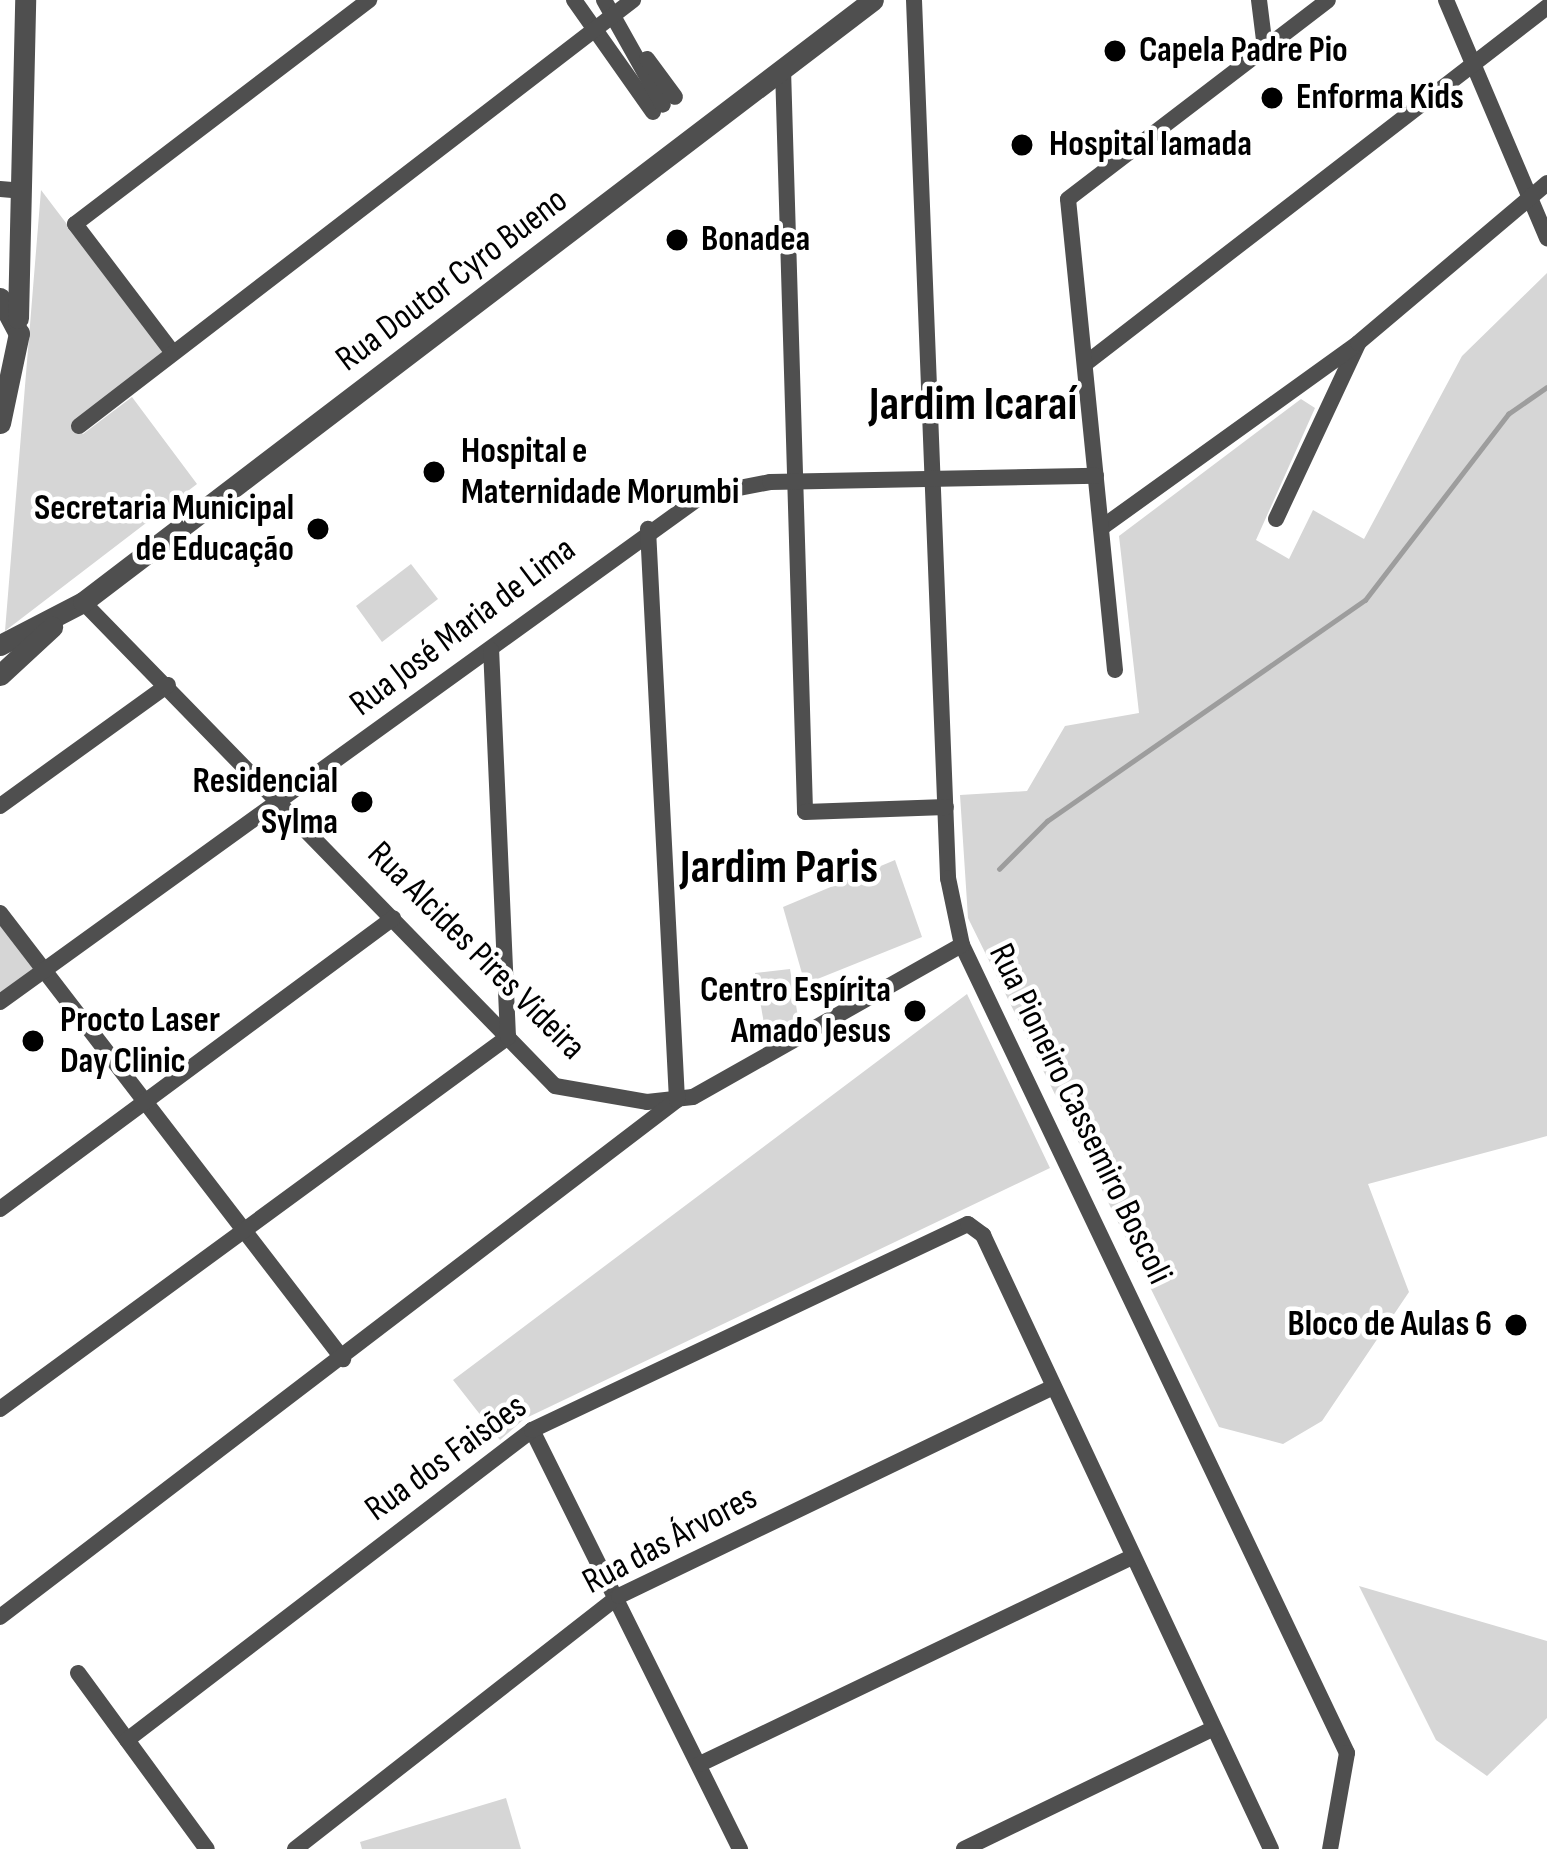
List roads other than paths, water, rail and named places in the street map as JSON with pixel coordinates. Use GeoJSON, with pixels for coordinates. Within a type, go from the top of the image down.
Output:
{"type":"FeatureCollection","features":[{"type":"Feature","properties":{"kind":"street"},"geometry":{"type":"LineString","coordinates":[[0,423],[7,356],[18,318],[10,190],[25,0]]}},
{"type":"Feature","properties":{"kind":"street"},"geometry":{"type":"LineString","coordinates":[[173,353],[75,224],[368,0]]}},
{"type":"Feature","properties":{"kind":"street"},"geometry":{"type":"LineString","coordinates":[[574,0],[664,105],[646,81],[646,57],[609,7]]}},
{"type":"Feature","properties":{"kind":"street"},"geometry":{"type":"LineString","coordinates":[[79,425],[595,29],[609,7],[633,0]]}},
{"type":"Feature","properties":{"kind":"street","name":"Rua Doutor Cyro Bueno"},"geometry":{"type":"LineString","coordinates":[[0,675],[76,606],[873,0]]}},
{"type":"Feature","properties":{"kind":"street","name":"Rua Pioneiro Cassemiro Boscoli"},"geometry":{"type":"LineString","coordinates":[[914,0],[946,807],[962,945],[1347,1753],[1330,1849]]}},
{"type":"Feature","properties":{"kind":"street"},"geometry":{"type":"LineString","coordinates":[[1259,0],[1265,48]]}},
{"type":"Feature","properties":{"kind":"street"},"geometry":{"type":"LineString","coordinates":[[1115,670],[1068,199],[1328,0]]}},
{"type":"Feature","properties":{"kind":"street"},"geometry":{"type":"LineString","coordinates":[[1446,0],[1547,238]]}},
{"type":"Feature","properties":{"kind":"street"},"geometry":{"type":"LineString","coordinates":[[1085,364],[1547,7]]}},
{"type":"Feature","properties":{"kind":"street"},"geometry":{"type":"LineString","coordinates":[[783,69],[805,812],[946,807]]}},
{"type":"Feature","properties":{"kind":"street"},"geometry":{"type":"LineString","coordinates":[[1101,528],[1358,343],[1547,183]]}},
{"type":"Feature","properties":{"kind":"street"},"geometry":{"type":"LineString","coordinates":[[0,298],[18,318]]}},
{"type":"Feature","properties":{"kind":"street"},"geometry":{"type":"LineString","coordinates":[[1276,520],[1358,343]]}},
{"type":"Feature","properties":{"kind":"street","name":"Rua José Maria de Lima"},"geometry":{"type":"LineString","coordinates":[[0,1003],[46,975],[491,650],[648,529],[730,484],[1096,476]]}},
{"type":"Feature","properties":{"kind":"street"},"geometry":{"type":"LineString","coordinates":[[648,529],[677,1100]]}},
{"type":"Feature","properties":{"kind":"street","name":"Rua Doutor Cyro Bueno"},"geometry":{"type":"LineString","coordinates":[[0,645],[76,606]]}},
{"type":"Feature","properties":{"kind":"street","name":"Rua Alcides Pires Videira"},"geometry":{"type":"LineString","coordinates":[[76,606],[168,685],[555,1086],[677,1100]]}},
{"type":"Feature","properties":{"kind":"street"},"geometry":{"type":"LineString","coordinates":[[0,1409],[247,1233],[508,1037],[491,650]]}},
{"type":"Feature","properties":{"kind":"street"},"geometry":{"type":"LineString","coordinates":[[0,806],[168,685]]}},
{"type":"Feature","properties":{"kind":"street"},"geometry":{"type":"LineString","coordinates":[[0,913],[344,1359]]}},
{"type":"Feature","properties":{"kind":"street"},"geometry":{"type":"LineString","coordinates":[[0,1209],[148,1106],[393,918]]}},
{"type":"Feature","properties":{"kind":"street"},"geometry":{"type":"LineString","coordinates":[[0,1617],[344,1359],[677,1100],[808,1041],[962,945]]}},
{"type":"Feature","properties":{"kind":"street","name":"Rua dos Faisões"},"geometry":{"type":"LineString","coordinates":[[127,1741],[532,1430],[968,1224],[1053,1387]]}},
{"type":"Feature","properties":{"kind":"street"},"geometry":{"type":"LineString","coordinates":[[1053,1387],[1271,1849]]}},
{"type":"Feature","properties":{"kind":"street","name":"Rua das Árvores"},"geometry":{"type":"LineString","coordinates":[[295,1849],[619,1596],[1053,1387]]}},
{"type":"Feature","properties":{"kind":"street"},"geometry":{"type":"LineString","coordinates":[[532,1430],[619,1596],[740,1849]]}},
{"type":"Feature","properties":{"kind":"street"},"geometry":{"type":"LineString","coordinates":[[700,1764],[1132,1557]]}},
{"type":"Feature","properties":{"kind":"street"},"geometry":{"type":"LineString","coordinates":[[78,1673],[207,1849]]}},
{"type":"Feature","properties":{"kind":"street"},"geometry":{"type":"LineString","coordinates":[[964,1849],[1212,1729]]}},
{"type":"Feature","properties":{"kind":"waterway"},"geometry":{"type":"LineString","coordinates":[[999,869],[1047,821],[1365,600],[1508,414],[1547,387]]}},
{"type":"Feature","properties":{"kind":"place","name":"Capela Padre Pio"},"geometry":{"type":"Point","coordinates":[1115,51]}},
{"type":"Feature","properties":{"kind":"place","name":"Enforma Kids"},"geometry":{"type":"Point","coordinates":[1272,98]}},
{"type":"Feature","properties":{"kind":"place","name":"Hospital Iamada"},"geometry":{"type":"Point","coordinates":[1022,145]}},
{"type":"Feature","properties":{"kind":"place","name":"Bonadea"},"geometry":{"type":"Point","coordinates":[677,240]}},
{"type":"Feature","properties":{"kind":"place","name":"Hospital e Maternidade Morumbi"},"geometry":{"type":"Point","coordinates":[434,472]}},
{"type":"Feature","properties":{"kind":"place","name":"Secretaria Municipal de Educação"},"geometry":{"type":"Point","coordinates":[318,529]}},
{"type":"Feature","properties":{"kind":"place","name":"Residencial Sylma"},"geometry":{"type":"Point","coordinates":[362,802]}},
{"type":"Feature","properties":{"kind":"place","name":"Centro Espírita Amado Jesus"},"geometry":{"type":"Point","coordinates":[915,1011]}},
{"type":"Feature","properties":{"kind":"place","name":"Procto Laser Day Clinic"},"geometry":{"type":"Point","coordinates":[33,1041]}},
{"type":"Feature","properties":{"kind":"place","name":"Bloco de Aulas 6"},"geometry":{"type":"Point","coordinates":[1516,1325]}},
{"type":"Feature","properties":{"kind":"district","name":"Jardim Icaraí"},"geometry":{"type":"Point","coordinates":[973,405]}},
{"type":"Feature","properties":{"kind":"district","name":"Jardim Paris"},"geometry":{"type":"Point","coordinates":[779,868]}}]}
